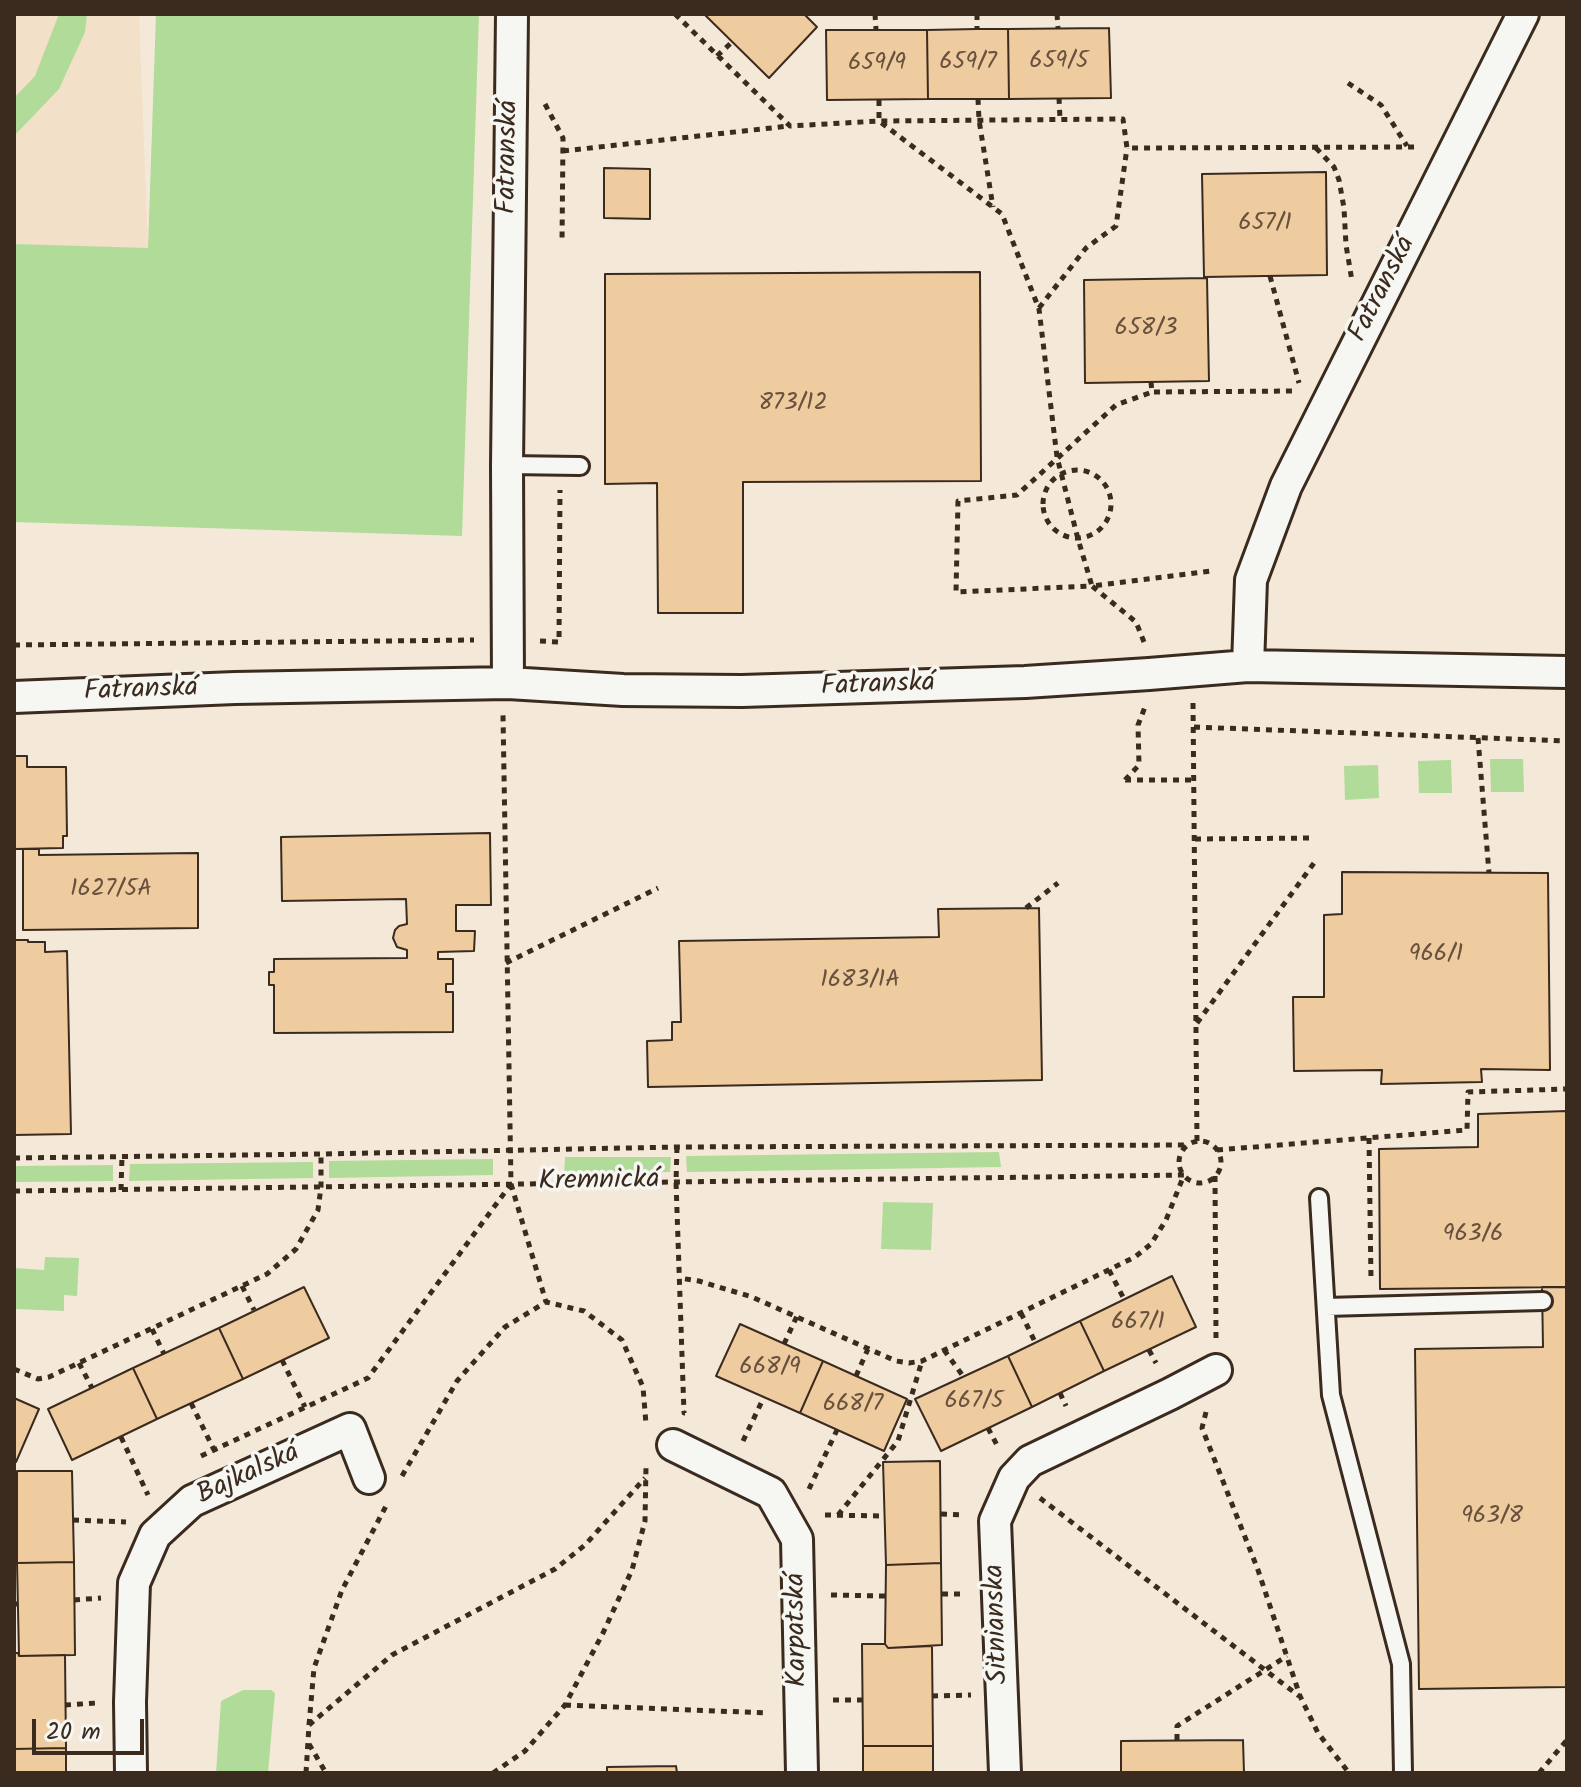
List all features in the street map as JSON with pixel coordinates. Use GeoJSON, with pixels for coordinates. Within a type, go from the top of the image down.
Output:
{"type":"FeatureCollection","features":[{"type":"Feature","properties":{"kind":"street","name":"Fatranská"},"geometry":{"type":"LineString","coordinates":[[505,694],[508,639],[512,14]]}},
{"type":"Feature","properties":{"kind":"street","name":"Fatranská"},"geometry":{"type":"LineString","coordinates":[[1248,666],[1251,580],[1286,486],[1523,14]]}},
{"type":"Feature","properties":{"kind":"street","name":"Fatranská"},"geometry":{"type":"LineString","coordinates":[[14,697],[235,688],[505,694],[623,690],[742,691],[1025,682],[1248,666],[1567,672]]}},
{"type":"Feature","properties":{"kind":"street"},"geometry":{"type":"LineString","coordinates":[[1014,1478],[1030,1461],[1216,1370]]}},
{"type":"Feature","properties":{"kind":"street","name":"Bajkalská"},"geometry":{"type":"LineString","coordinates":[[131,1773],[134,1583],[155,1535],[192,1501],[350,1429],[385,1488]]}},
{"type":"Feature","properties":{"kind":"street","name":"Karpatská"},"geometry":{"type":"LineString","coordinates":[[660,1440],[771,1493],[797,1539],[802,1773]]}},
{"type":"Feature","properties":{"kind":"street","name":"Sitnianska"},"geometry":{"type":"LineString","coordinates":[[1005,1773],[995,1521],[1014,1478]]}},
{"type":"Feature","properties":{"kind":"lane"},"geometry":{"type":"LineString","coordinates":[[507,465],[580,466]]}},
{"type":"Feature","properties":{"kind":"lane"},"geometry":{"type":"LineString","coordinates":[[1319,1198],[1331,1395],[1401,1664],[1403,1773]]}},
{"type":"Feature","properties":{"kind":"lane"},"geometry":{"type":"LineString","coordinates":[[1326,1307],[1543,1301]]}},
{"type":"Feature","properties":{"kind":"path"},"geometry":{"type":"LineString","coordinates":[[675,14],[790,126]]}},
{"type":"Feature","properties":{"kind":"path"},"geometry":{"type":"LineString","coordinates":[[875,14],[876,30]]}},
{"type":"Feature","properties":{"kind":"path"},"geometry":{"type":"LineString","coordinates":[[977,14],[977,29]]}},
{"type":"Feature","properties":{"kind":"path"},"geometry":{"type":"LineString","coordinates":[[1057,14],[1058,28]]}},
{"type":"Feature","properties":{"kind":"path"},"geometry":{"type":"LineString","coordinates":[[717,56],[732,42]]}},
{"type":"Feature","properties":{"kind":"path"},"geometry":{"type":"LineString","coordinates":[[1348,83],[1381,105],[1407,147]]}},
{"type":"Feature","properties":{"kind":"path"},"geometry":{"type":"LineString","coordinates":[[542,98],[563,138],[562,243]]}},
{"type":"Feature","properties":{"kind":"path"},"geometry":{"type":"LineString","coordinates":[[1059,98],[1060,119]]}},
{"type":"Feature","properties":{"kind":"path"},"geometry":{"type":"LineString","coordinates":[[978,99],[993,207]]}},
{"type":"Feature","properties":{"kind":"path"},"geometry":{"type":"LineString","coordinates":[[879,100],[879,121]]}},
{"type":"Feature","properties":{"kind":"path"},"geometry":{"type":"LineString","coordinates":[[563,151],[790,126],[879,121],[1123,119],[1127,148],[1116,226],[1086,248],[1039,309]]}},
{"type":"Feature","properties":{"kind":"path"},"geometry":{"type":"LineString","coordinates":[[879,121],[1002,214],[1039,309],[1057,457],[1092,586],[1136,622],[1146,646]]}},
{"type":"Feature","properties":{"kind":"path"},"geometry":{"type":"LineString","coordinates":[[1127,148],[1424,148]]}},
{"type":"Feature","properties":{"kind":"path"},"geometry":{"type":"LineString","coordinates":[[1316,148],[1334,167],[1339,180],[1353,288]]}},
{"type":"Feature","properties":{"kind":"path"},"geometry":{"type":"LineString","coordinates":[[1211,571],[1092,586],[956,592],[958,501],[1017,495],[1116,405],[1152,392],[1301,391],[1270,276]]}},
{"type":"Feature","properties":{"kind":"path"},"geometry":{"type":"LineString","coordinates":[[1151,382],[1152,392]]}},
{"type":"Feature","properties":{"kind":"path"},"geometry":{"type":"LineString","coordinates":[[14,645],[508,639],[559,642],[560,465]]}},
{"type":"Feature","properties":{"kind":"path"},"geometry":{"type":"LineString","coordinates":[[1069,470],[1092,473],[1102,480],[1112,501],[1111,513],[1098,532],[1078,539],[1065,537],[1048,524],[1042,503],[1050,482],[1069,470]]}},
{"type":"Feature","properties":{"kind":"path"},"geometry":{"type":"LineString","coordinates":[[505,694],[511,1184],[546,1302]]}},
{"type":"Feature","properties":{"kind":"path"},"geometry":{"type":"LineString","coordinates":[[1192,698],[1197,1142]]}},
{"type":"Feature","properties":{"kind":"path"},"geometry":{"type":"LineString","coordinates":[[1148,700],[1138,725],[1139,765],[1125,780],[1194,780]]}},
{"type":"Feature","properties":{"kind":"path"},"geometry":{"type":"LineString","coordinates":[[1194,727],[1567,741]]}},
{"type":"Feature","properties":{"kind":"path"},"geometry":{"type":"LineString","coordinates":[[1478,738],[1489,873]]}},
{"type":"Feature","properties":{"kind":"path"},"geometry":{"type":"LineString","coordinates":[[1195,839],[1315,838]]}},
{"type":"Feature","properties":{"kind":"path"},"geometry":{"type":"LineString","coordinates":[[1196,1025],[1314,863]]}},
{"type":"Feature","properties":{"kind":"path"},"geometry":{"type":"LineString","coordinates":[[1026,908],[1058,883]]}},
{"type":"Feature","properties":{"kind":"path"},"geometry":{"type":"LineString","coordinates":[[506,963],[658,888]]}},
{"type":"Feature","properties":{"kind":"path"},"geometry":{"type":"LineString","coordinates":[[1217,1150],[1467,1130],[1468,1092],[1567,1089]]}},
{"type":"Feature","properties":{"kind":"path"},"geometry":{"type":"LineString","coordinates":[[1369,1138],[1371,1287]]}},
{"type":"Feature","properties":{"kind":"path"},"geometry":{"type":"LineString","coordinates":[[1197,1142],[1208,1143],[1217,1150],[1221,1163],[1209,1181],[1196,1182],[1184,1175],[1179,1162],[1184,1149],[1197,1142]]}},
{"type":"Feature","properties":{"kind":"path"},"geometry":{"type":"LineString","coordinates":[[14,1158],[677,1147],[1189,1145]]}},
{"type":"Feature","properties":{"kind":"path"},"geometry":{"type":"LineString","coordinates":[[14,1369],[38,1379],[49,1377],[267,1274],[296,1249],[318,1210],[321,1154]]}},
{"type":"Feature","properties":{"kind":"path"},"geometry":{"type":"LineString","coordinates":[[121,1190],[122,1156]]}},
{"type":"Feature","properties":{"kind":"path"},"geometry":{"type":"LineString","coordinates":[[679,1278],[752,1297],[896,1361],[922,1361],[1135,1257],[1151,1244],[1166,1220],[1184,1175]]}},
{"type":"Feature","properties":{"kind":"path","name":"Kremnická"},"geometry":{"type":"LineString","coordinates":[[14,1191],[1184,1175]]}},
{"type":"Feature","properties":{"kind":"path"},"geometry":{"type":"LineString","coordinates":[[1215,1176],[1216,1370],[1202,1428],[1258,1570],[1300,1696],[1318,1733],[1347,1772]]}},
{"type":"Feature","properties":{"kind":"path"},"geometry":{"type":"LineString","coordinates":[[192,1460],[368,1378],[511,1184]]}},
{"type":"Feature","properties":{"kind":"path"},"geometry":{"type":"LineString","coordinates":[[1109,1270],[1124,1299]]}},
{"type":"Feature","properties":{"kind":"path"},"geometry":{"type":"LineString","coordinates":[[242,1286],[254,1310]]}},
{"type":"Feature","properties":{"kind":"path"},"geometry":{"type":"LineString","coordinates":[[306,1773],[314,1668],[342,1590],[385,1488],[457,1381],[505,1327],[546,1302],[584,1311],[622,1340],[643,1387],[660,1440]]}},
{"type":"Feature","properties":{"kind":"path"},"geometry":{"type":"LineString","coordinates":[[1021,1313],[1035,1342]]}},
{"type":"Feature","properties":{"kind":"path"},"geometry":{"type":"LineString","coordinates":[[784,1344],[797,1316]]}},
{"type":"Feature","properties":{"kind":"path"},"geometry":{"type":"LineString","coordinates":[[152,1329],[164,1354]]}},
{"type":"Feature","properties":{"kind":"path"},"geometry":{"type":"LineString","coordinates":[[856,1376],[868,1349]]}},
{"type":"Feature","properties":{"kind":"path"},"geometry":{"type":"LineString","coordinates":[[944,1350],[963,1376]]}},
{"type":"Feature","properties":{"kind":"path"},"geometry":{"type":"LineString","coordinates":[[282,1360],[305,1407]]}},
{"type":"Feature","properties":{"kind":"path"},"geometry":{"type":"LineString","coordinates":[[838,1515],[898,1441],[922,1361]]}},
{"type":"Feature","properties":{"kind":"path"},"geometry":{"type":"LineString","coordinates":[[79,1363],[92,1388]]}},
{"type":"Feature","properties":{"kind":"path"},"geometry":{"type":"LineString","coordinates":[[743,1441],[764,1397]]}},
{"type":"Feature","properties":{"kind":"path"},"geometry":{"type":"LineString","coordinates":[[191,1403],[214,1450]]}},
{"type":"Feature","properties":{"kind":"path"},"geometry":{"type":"LineString","coordinates":[[309,1725],[392,1655],[555,1569],[585,1545],[646,1477],[660,1440],[684,1413]]}},
{"type":"Feature","properties":{"kind":"path"},"geometry":{"type":"LineString","coordinates":[[809,1489],[837,1430]]}},
{"type":"Feature","properties":{"kind":"path"},"geometry":{"type":"LineString","coordinates":[[121,1437],[148,1495]]}},
{"type":"Feature","properties":{"kind":"path"},"geometry":{"type":"LineString","coordinates":[[493,1773],[525,1751],[565,1705],[603,1633],[632,1570],[645,1521],[646,1463]]}},
{"type":"Feature","properties":{"kind":"path"},"geometry":{"type":"LineString","coordinates":[[1014,1478],[1300,1696]]}},
{"type":"Feature","properties":{"kind":"path"},"geometry":{"type":"LineString","coordinates":[[141,1504],[159,1485]]}},
{"type":"Feature","properties":{"kind":"path"},"geometry":{"type":"LineString","coordinates":[[122,1535],[134,1513]]}},
{"type":"Feature","properties":{"kind":"path"},"geometry":{"type":"LineString","coordinates":[[825,1515],[884,1516]]}},
{"type":"Feature","properties":{"kind":"path"},"geometry":{"type":"LineString","coordinates":[[73,1520],[127,1522]]}},
{"type":"Feature","properties":{"kind":"path"},"geometry":{"type":"LineString","coordinates":[[74,1600],[101,1598],[105,1586]]}},
{"type":"Feature","properties":{"kind":"path"},"geometry":{"type":"LineString","coordinates":[[831,1595],[885,1596]]}},
{"type":"Feature","properties":{"kind":"path"},"geometry":{"type":"LineString","coordinates":[[1177,1740],[1177,1726],[1287,1656]]}},
{"type":"Feature","properties":{"kind":"path"},"geometry":{"type":"LineString","coordinates":[[833,1700],[862,1700]]}},
{"type":"Feature","properties":{"kind":"path"},"geometry":{"type":"LineString","coordinates":[[565,1705],[801,1714]]}},
{"type":"Feature","properties":{"kind":"path"},"geometry":{"type":"LineString","coordinates":[[1539,1773],[1567,1740]]}},
{"type":"Feature","properties":{"kind":"path"},"geometry":{"type":"LineString","coordinates":[[308,1743],[326,1773]]}},
{"type":"Feature","properties":{"kind":"shaded area"},"geometry":{"type":"Polygon","coordinates":[[[14,14],[139,14],[148,249],[14,244],[14,14]]]}},
{"type":"Feature","properties":{"kind":"green space"},"geometry":{"type":"Polygon","coordinates":[[[59,14],[87,14],[85,32],[59,89],[14,136],[14,98],[35,76],[59,14]]]}},
{"type":"Feature","properties":{"kind":"green space"},"geometry":{"type":"Polygon","coordinates":[[[156,14],[479,14],[462,536],[14,522],[14,244],[148,248],[156,14]]]}},
{"type":"Feature","properties":{"kind":"green space"},"geometry":{"type":"Polygon","coordinates":[[[1490,759],[1523,759],[1524,792],[1491,792],[1490,759]]]}},
{"type":"Feature","properties":{"kind":"green space"},"geometry":{"type":"Polygon","coordinates":[[[1451,760],[1452,793],[1419,793],[1418,761],[1451,760]]]}},
{"type":"Feature","properties":{"kind":"green space"},"geometry":{"type":"Polygon","coordinates":[[[1378,765],[1379,798],[1345,800],[1344,766],[1378,765]]]}},
{"type":"Feature","properties":{"kind":"green space"},"geometry":{"type":"Polygon","coordinates":[[[999,1152],[1001,1167],[687,1172],[686,1156],[999,1152]]]}},
{"type":"Feature","properties":{"kind":"green space"},"geometry":{"type":"Polygon","coordinates":[[[565,1157],[671,1157],[670,1172],[564,1174],[565,1157]]]}},
{"type":"Feature","properties":{"kind":"green space"},"geometry":{"type":"Polygon","coordinates":[[[493,1159],[493,1175],[329,1178],[329,1161],[493,1159]]]}},
{"type":"Feature","properties":{"kind":"green space"},"geometry":{"type":"Polygon","coordinates":[[[313,1162],[313,1178],[129,1181],[130,1164],[313,1162]]]}},
{"type":"Feature","properties":{"kind":"green space"},"geometry":{"type":"Polygon","coordinates":[[[113,1165],[113,1181],[14,1182],[14,1166],[113,1165]]]}},
{"type":"Feature","properties":{"kind":"green space"},"geometry":{"type":"Polygon","coordinates":[[[883,1202],[933,1203],[931,1250],[881,1249],[883,1202]]]}},
{"type":"Feature","properties":{"kind":"green space"},"geometry":{"type":"Polygon","coordinates":[[[45,1257],[79,1258],[77,1296],[64,1295],[64,1311],[14,1309],[14,1268],[44,1270],[45,1257]]]}},
{"type":"Feature","properties":{"kind":"green space"},"geometry":{"type":"Polygon","coordinates":[[[243,1690],[271,1690],[275,1693],[268,1773],[216,1773],[221,1701],[243,1690]]]}},
{"type":"Feature","properties":{"kind":"building"},"geometry":{"type":"Polygon","coordinates":[[[704,14],[804,14],[817,27],[769,78],[704,14]]]}},
{"type":"Feature","properties":{"kind":"building"},"geometry":{"type":"Polygon","coordinates":[[[1109,28],[1111,98],[1009,99],[1008,29],[1109,28]]]}},
{"type":"Feature","properties":{"kind":"building"},"geometry":{"type":"Polygon","coordinates":[[[1008,29],[1009,99],[928,99],[927,30],[1008,29]]]}},
{"type":"Feature","properties":{"kind":"building"},"geometry":{"type":"Polygon","coordinates":[[[826,30],[927,30],[928,99],[827,100],[826,30]]]}},
{"type":"Feature","properties":{"kind":"building"},"geometry":{"type":"Polygon","coordinates":[[[604,168],[650,169],[650,219],[604,218],[604,168]]]}},
{"type":"Feature","properties":{"kind":"building"},"geometry":{"type":"Polygon","coordinates":[[[1326,172],[1327,275],[1204,277],[1202,174],[1326,172]]]}},
{"type":"Feature","properties":{"kind":"building"},"geometry":{"type":"Polygon","coordinates":[[[980,272],[981,481],[743,482],[743,613],[658,613],[657,483],[605,484],[605,274],[980,272]]]}},
{"type":"Feature","properties":{"kind":"building"},"geometry":{"type":"Polygon","coordinates":[[[1207,278],[1209,381],[1085,383],[1084,280],[1207,278]]]}},
{"type":"Feature","properties":{"kind":"building"},"geometry":{"type":"Polygon","coordinates":[[[14,756],[27,756],[27,767],[66,767],[67,836],[63,836],[63,848],[14,849],[14,756]]]}},
{"type":"Feature","properties":{"kind":"building"},"geometry":{"type":"Polygon","coordinates":[[[490,833],[491,905],[456,905],[456,931],[475,931],[474,951],[438,952],[438,959],[453,959],[453,984],[446,984],[446,992],[453,992],[453,1032],[274,1033],[274,985],[269,985],[269,972],[274,972],[274,959],[407,958],[407,950],[397,947],[393,938],[399,926],[407,924],[406,899],[282,901],[281,837],[490,833]]]}},
{"type":"Feature","properties":{"kind":"building"},"geometry":{"type":"Polygon","coordinates":[[[23,849],[39,849],[39,855],[198,853],[198,928],[23,930],[23,849]]]}},
{"type":"Feature","properties":{"kind":"building"},"geometry":{"type":"Polygon","coordinates":[[[1342,872],[1548,873],[1550,1070],[1481,1069],[1482,1082],[1381,1084],[1382,1070],[1294,1071],[1293,997],[1324,997],[1324,915],[1342,914],[1342,872]]]}},
{"type":"Feature","properties":{"kind":"building"},"geometry":{"type":"Polygon","coordinates":[[[1039,908],[1042,1080],[648,1087],[647,1041],[672,1040],[672,1022],[681,1022],[679,941],[939,937],[938,909],[1039,908]]]}},
{"type":"Feature","properties":{"kind":"building"},"geometry":{"type":"Polygon","coordinates":[[[14,940],[45,942],[45,952],[67,951],[71,1134],[14,1135],[14,940]]]}},
{"type":"Feature","properties":{"kind":"building"},"geometry":{"type":"Polygon","coordinates":[[[1567,1111],[1567,1287],[1380,1289],[1379,1149],[1478,1147],[1478,1114],[1567,1111]]]}},
{"type":"Feature","properties":{"kind":"building"},"geometry":{"type":"Polygon","coordinates":[[[1172,1276],[1196,1327],[1104,1371],[1080,1321],[1172,1276]]]}},
{"type":"Feature","properties":{"kind":"building"},"geometry":{"type":"Polygon","coordinates":[[[304,1287],[329,1338],[243,1379],[219,1328],[304,1287]]]}},
{"type":"Feature","properties":{"kind":"building"},"geometry":{"type":"Polygon","coordinates":[[[1542,1287],[1567,1287],[1567,1687],[1419,1689],[1415,1349],[1543,1347],[1542,1287]]]}},
{"type":"Feature","properties":{"kind":"building"},"geometry":{"type":"Polygon","coordinates":[[[1080,1321],[1104,1371],[1032,1407],[1008,1356],[1080,1321]]]}},
{"type":"Feature","properties":{"kind":"building"},"geometry":{"type":"Polygon","coordinates":[[[740,1324],[823,1361],[800,1413],[716,1376],[740,1324]]]}},
{"type":"Feature","properties":{"kind":"building"},"geometry":{"type":"Polygon","coordinates":[[[219,1328],[243,1379],[157,1419],[133,1368],[219,1328]]]}},
{"type":"Feature","properties":{"kind":"building"},"geometry":{"type":"Polygon","coordinates":[[[1008,1356],[1032,1407],[941,1451],[915,1399],[1008,1356]]]}},
{"type":"Feature","properties":{"kind":"building"},"geometry":{"type":"Polygon","coordinates":[[[823,1361],[907,1399],[884,1451],[800,1413],[823,1361]]]}},
{"type":"Feature","properties":{"kind":"building"},"geometry":{"type":"Polygon","coordinates":[[[133,1368],[157,1419],[72,1460],[48,1409],[133,1368]]]}},
{"type":"Feature","properties":{"kind":"building"},"geometry":{"type":"Polygon","coordinates":[[[14,1398],[39,1409],[16,1462],[14,1461],[14,1398]]]}},
{"type":"Feature","properties":{"kind":"building"},"geometry":{"type":"Polygon","coordinates":[[[940,1461],[941,1563],[886,1565],[883,1462],[940,1461]]]}},
{"type":"Feature","properties":{"kind":"building"},"geometry":{"type":"Polygon","coordinates":[[[17,1471],[72,1471],[74,1562],[17,1563],[17,1471]]]}},
{"type":"Feature","properties":{"kind":"building"},"geometry":{"type":"Polygon","coordinates":[[[74,1562],[75,1655],[19,1656],[17,1563],[74,1562]]]}},
{"type":"Feature","properties":{"kind":"building"},"geometry":{"type":"Polygon","coordinates":[[[941,1563],[942,1645],[888,1648],[885,1644],[886,1565],[941,1563]]]}},
{"type":"Feature","properties":{"kind":"building"},"geometry":{"type":"Polygon","coordinates":[[[862,1644],[885,1644],[888,1648],[932,1646],[933,1746],[863,1746],[862,1644]]]}},
{"type":"Feature","properties":{"kind":"building"},"geometry":{"type":"Polygon","coordinates":[[[14,1653],[19,1656],[65,1655],[66,1748],[14,1749],[14,1653]]]}},
{"type":"Feature","properties":{"kind":"building"},"geometry":{"type":"Polygon","coordinates":[[[1243,1740],[1244,1773],[1121,1773],[1121,1741],[1243,1740]]]}},
{"type":"Feature","properties":{"kind":"building"},"geometry":{"type":"Polygon","coordinates":[[[863,1746],[933,1746],[933,1773],[863,1773],[863,1746]]]}},
{"type":"Feature","properties":{"kind":"building"},"geometry":{"type":"Polygon","coordinates":[[[66,1748],[66,1773],[14,1773],[14,1749],[66,1748]]]}},
{"type":"Feature","properties":{"kind":"building"},"geometry":{"type":"Polygon","coordinates":[[[676,1766],[677,1773],[607,1773],[607,1767],[676,1766]]]}}]}
